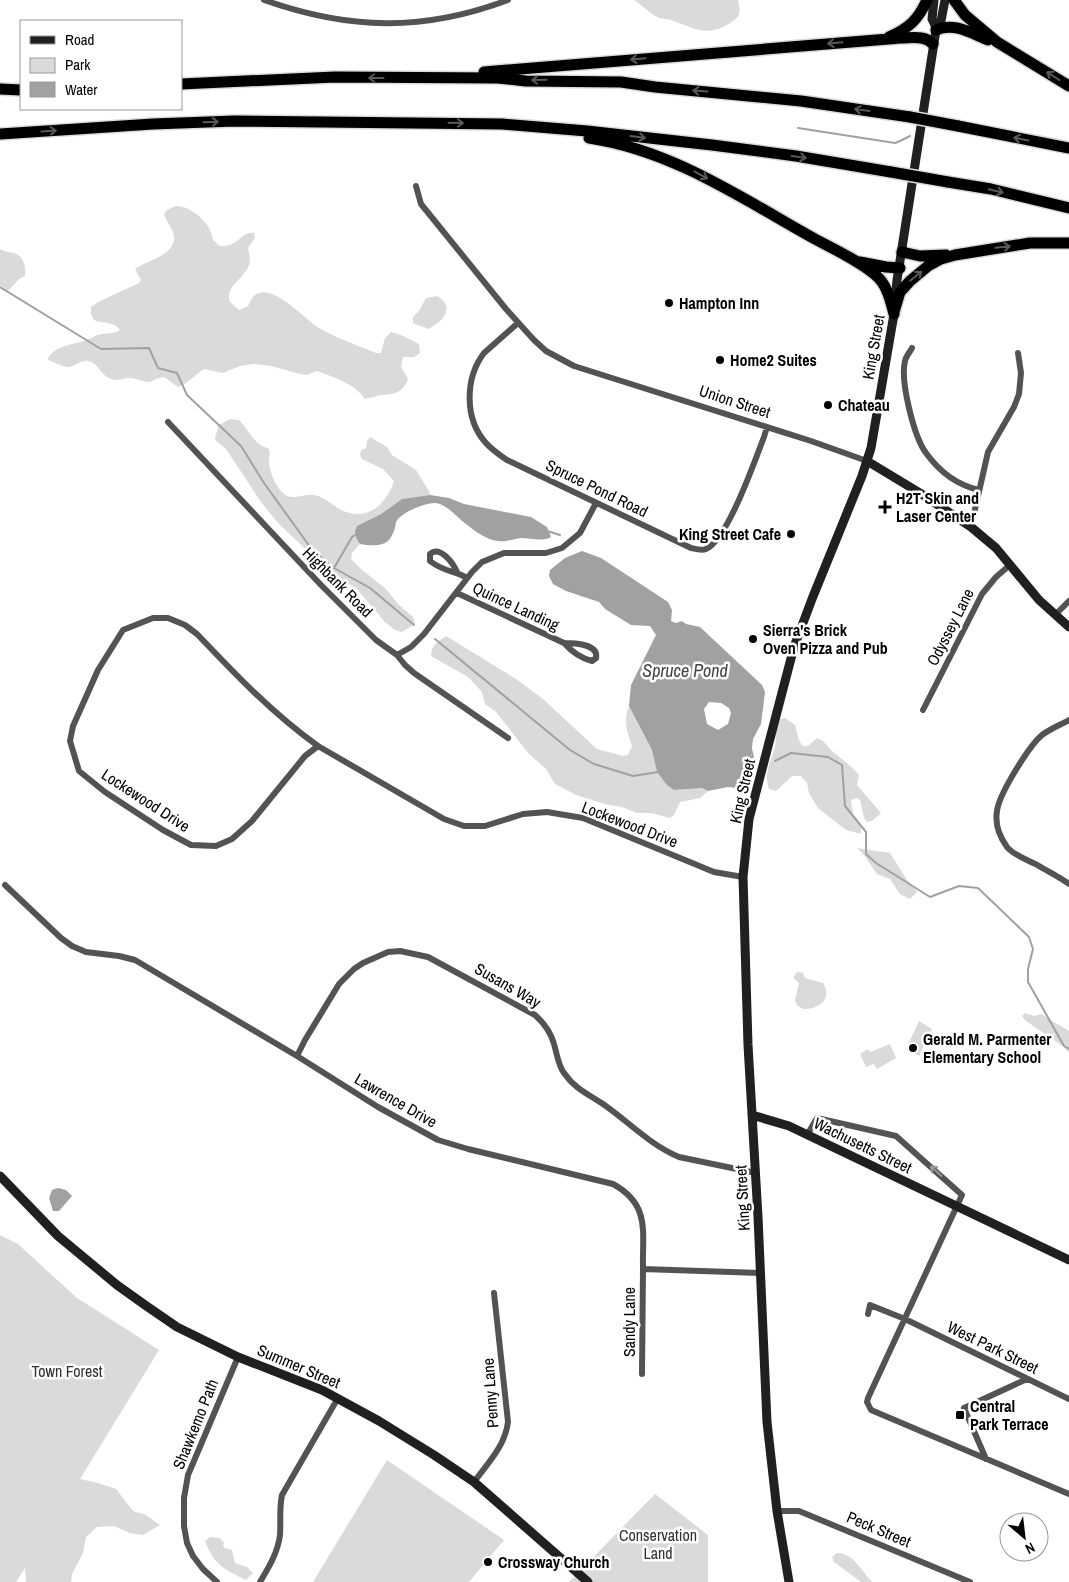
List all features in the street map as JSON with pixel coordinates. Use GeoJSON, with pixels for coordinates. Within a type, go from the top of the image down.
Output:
{"type":"FeatureCollection","features":[{"type":"Feature","properties":{"kind":"highway"},"geometry":{"type":"LineString","coordinates":[[883,40],[915,21],[927,0]]}},
{"type":"Feature","properties":{"kind":"highway"},"geometry":{"type":"LineString","coordinates":[[954,0],[965,16],[997,42],[1069,86]]}},
{"type":"Feature","properties":{"kind":"highway"},"geometry":{"type":"LineString","coordinates":[[936,29],[948,27],[960,29],[997,42]]}},
{"type":"Feature","properties":{"kind":"highway"},"geometry":{"type":"LineString","coordinates":[[415,77],[883,40],[922,38],[933,44]]}},
{"type":"Feature","properties":{"kind":"highway"},"geometry":{"type":"LineString","coordinates":[[182,84],[327,78],[415,77],[621,82],[793,100],[910,117],[1069,148]]}},
{"type":"Feature","properties":{"kind":"highway"},"geometry":{"type":"LineString","coordinates":[[0,90],[20,90]]}},
{"type":"Feature","properties":{"kind":"highway"},"geometry":{"type":"LineString","coordinates":[[0,134],[235,121],[502,124],[587,131],[796,156],[991,189],[1069,208]]}},
{"type":"Feature","properties":{"kind":"highway"},"geometry":{"type":"LineString","coordinates":[[502,124],[594,138],[646,151],[692,170],[854,260],[881,280],[889,294],[894,314]]}},
{"type":"Feature","properties":{"kind":"highway"},"geometry":{"type":"LineString","coordinates":[[894,314],[900,292],[928,266],[941,259],[1030,243],[1069,243]]}},
{"type":"Feature","properties":{"kind":"highway"},"geometry":{"type":"LineString","coordinates":[[902,252],[920,256],[955,255]]}},
{"type":"Feature","properties":{"kind":"highway"},"geometry":{"type":"LineString","coordinates":[[854,260],[886,268],[900,268]]}},
{"type":"Feature","properties":{"kind":"main road","name":"King Street"},"geometry":{"type":"LineString","coordinates":[[934,0],[932,19],[936,29]]}},
{"type":"Feature","properties":{"kind":"main road","name":"King Street"},"geometry":{"type":"LineString","coordinates":[[789,1582],[777,1511],[767,1422],[756,1173],[748,1045],[743,877],[749,819],[794,647],[867,461],[894,314],[933,44],[936,29],[941,21],[945,0]]}},
{"type":"Feature","properties":{"kind":"main road","name":"Union Street"},"geometry":{"type":"LineString","coordinates":[[867,461],[920,493],[970,527],[996,548],[1039,600],[1069,627]]}},
{"type":"Feature","properties":{"kind":"main road","name":"Wachusetts Street"},"geometry":{"type":"LineString","coordinates":[[752,1115],[789,1126],[1069,1259]]}},
{"type":"Feature","properties":{"kind":"main road","name":"Summer Street"},"geometry":{"type":"LineString","coordinates":[[0,1176],[52,1230],[117,1285],[177,1327],[238,1357],[287,1375],[338,1398],[410,1440],[474,1482],[588,1582]]}},
{"type":"Feature","properties":{"kind":"street"},"geometry":{"type":"LineString","coordinates":[[264,0],[311,15],[376,24],[442,19],[472,12],[508,0]]}},
{"type":"Feature","properties":{"kind":"street","name":"Union Street"},"geometry":{"type":"LineString","coordinates":[[416,186],[421,204],[518,323],[546,351],[574,366],[840,450],[867,461]]}},
{"type":"Feature","properties":{"kind":"street","name":"Spruce Pond Road"},"geometry":{"type":"LineString","coordinates":[[518,323],[484,354],[472,374],[470,408],[478,432],[486,443],[507,460],[691,548],[705,550],[712,546],[725,529],[767,427]]}},
{"type":"Feature","properties":{"kind":"street"},"geometry":{"type":"LineString","coordinates":[[912,348],[907,356],[904,368],[906,390],[912,418],[923,448],[930,458],[951,478],[963,485],[978,490]]}},
{"type":"Feature","properties":{"kind":"street"},"geometry":{"type":"LineString","coordinates":[[970,527],[988,452],[1014,407],[1019,394],[1021,374],[1018,353]]}},
{"type":"Feature","properties":{"kind":"street","name":"Highbank Road"},"geometry":{"type":"LineString","coordinates":[[168,422],[321,585],[376,640],[397,655],[414,673],[508,738]]}},
{"type":"Feature","properties":{"kind":"street"},"geometry":{"type":"LineString","coordinates":[[397,655],[411,647],[424,634],[467,578],[482,562],[498,554],[511,552],[546,553],[562,548],[580,533],[596,503]]}},
{"type":"Feature","properties":{"kind":"street","name":"Odyssey Lane"},"geometry":{"type":"LineString","coordinates":[[923,710],[982,594],[996,577],[1011,564]]}},
{"type":"Feature","properties":{"kind":"street"},"geometry":{"type":"LineString","coordinates":[[457,572],[467,578]]}},
{"type":"Feature","properties":{"kind":"street","name":"Quince Landing"},"geometry":{"type":"LineString","coordinates":[[457,593],[564,643],[578,655],[590,661],[596,658],[596,651],[582,644],[564,643]]}},
{"type":"Feature","properties":{"kind":"street"},"geometry":{"type":"LineString","coordinates":[[1055,615],[1069,601]]}},
{"type":"Feature","properties":{"kind":"street","name":"Lockewood Drive"},"geometry":{"type":"LineString","coordinates":[[318,746],[305,756],[252,821],[232,839],[216,846],[191,845],[163,830],[105,792],[79,771],[70,741],[73,726],[98,670],[123,630],[154,618],[168,618],[185,625],[197,634],[269,706],[318,746],[444,819],[464,826],[485,826],[522,814],[546,812],[583,818],[714,872],[743,877]]}},
{"type":"Feature","properties":{"kind":"street"},"geometry":{"type":"LineString","coordinates":[[1068,882],[1013,853],[1002,839],[996,824],[1000,800],[1028,751],[1043,735],[1069,720]]}},
{"type":"Feature","properties":{"kind":"street","name":"Lawrence Drive"},"geometry":{"type":"LineString","coordinates":[[5,885],[72,946],[86,952],[135,960],[297,1056],[378,1107],[438,1140],[468,1150],[613,1184],[626,1191],[637,1204],[641,1216],[643,1269]]}},
{"type":"Feature","properties":{"kind":"street","name":"Susans Way"},"geometry":{"type":"LineString","coordinates":[[297,1056],[339,984],[354,969],[388,952],[400,951],[428,957],[536,1015],[548,1029],[562,1071],[569,1080],[579,1090],[602,1104],[654,1144],[668,1153],[679,1157],[756,1173]]}},
{"type":"Feature","properties":{"kind":"street"},"geometry":{"type":"LineString","coordinates":[[807,1135],[817,1118],[896,1136],[962,1196],[868,1398],[869,1406],[875,1412],[1069,1494]]}},
{"type":"Feature","properties":{"kind":"street"},"geometry":{"type":"LineString","coordinates":[[643,1269],[760,1273]]}},
{"type":"Feature","properties":{"kind":"street","name":"Sandy Lane"},"geometry":{"type":"LineString","coordinates":[[642,1374],[643,1269]]}},
{"type":"Feature","properties":{"kind":"street","name":"Penny Lane"},"geometry":{"type":"LineString","coordinates":[[474,1482],[507,1433],[508,1422],[494,1293]]}},
{"type":"Feature","properties":{"kind":"street","name":"West Park Street"},"geometry":{"type":"LineString","coordinates":[[868,1314],[870,1305],[905,1319],[1069,1399]]}},
{"type":"Feature","properties":{"kind":"street","name":"Shawkemo Path"},"geometry":{"type":"LineString","coordinates":[[217,1582],[203,1570],[193,1556],[187,1542],[184,1526],[184,1498],[188,1475],[238,1357]]}},
{"type":"Feature","properties":{"kind":"street"},"geometry":{"type":"LineString","coordinates":[[986,1459],[964,1408],[1027,1379]]}},
{"type":"Feature","properties":{"kind":"street"},"geometry":{"type":"LineString","coordinates":[[260,1582],[276,1555],[280,1537],[279,1509],[282,1495],[338,1398]]}},
{"type":"Feature","properties":{"kind":"street","name":"Peck Street"},"geometry":{"type":"LineString","coordinates":[[777,1511],[799,1511],[970,1582]]}},
{"type":"Feature","properties":{"kind":"green space"},"geometry":{"type":"Polygon","coordinates":[[[634,0],[738,0],[740,11],[736,18],[722,28],[707,31],[657,17],[634,0]]]}},
{"type":"Feature","properties":{"kind":"green space"},"geometry":{"type":"Polygon","coordinates":[[[176,206],[190,210],[199,216],[207,224],[213,240],[220,246],[232,244],[246,234],[254,233],[255,238],[248,248],[249,265],[232,287],[229,297],[230,302],[239,310],[248,306],[251,299],[261,292],[269,293],[288,303],[319,328],[376,353],[381,353],[385,338],[391,332],[419,344],[420,353],[414,357],[403,357],[401,367],[408,379],[401,390],[365,399],[361,393],[350,385],[317,371],[307,375],[271,366],[253,364],[240,366],[223,373],[204,369],[178,387],[164,377],[150,382],[131,378],[112,379],[89,361],[83,361],[67,367],[48,360],[55,350],[97,335],[120,330],[112,324],[94,320],[91,314],[91,307],[139,283],[141,280],[135,269],[159,257],[170,248],[174,236],[164,214],[167,210],[176,206]]]}},
{"type":"Feature","properties":{"kind":"green space"},"geometry":{"type":"Polygon","coordinates":[[[0,249],[19,255],[25,266],[25,276],[19,279],[8,291],[0,285],[0,249]]]}},
{"type":"Feature","properties":{"kind":"green space"},"geometry":{"type":"Polygon","coordinates":[[[437,296],[446,305],[445,314],[442,318],[428,329],[413,323],[413,317],[419,311],[426,298],[437,296]]]}},
{"type":"Feature","properties":{"kind":"green space"},"geometry":{"type":"Polygon","coordinates":[[[230,419],[239,420],[255,441],[268,448],[272,475],[278,488],[287,496],[318,496],[341,510],[350,513],[359,514],[374,509],[386,497],[394,481],[383,469],[362,459],[360,455],[361,450],[366,448],[370,437],[387,447],[392,455],[416,470],[430,495],[402,499],[381,514],[365,522],[356,538],[360,544],[352,553],[351,559],[386,589],[398,604],[413,617],[415,624],[402,632],[395,630],[385,622],[356,588],[331,578],[317,560],[278,523],[261,502],[226,449],[216,441],[215,438],[219,425],[230,419]]]}},
{"type":"Feature","properties":{"kind":"green space"},"geometry":{"type":"Polygon","coordinates":[[[446,636],[516,679],[543,699],[597,749],[623,756],[628,755],[632,746],[626,722],[629,706],[652,750],[657,772],[674,790],[702,788],[708,791],[700,798],[680,802],[674,815],[670,818],[651,813],[637,813],[622,807],[605,804],[576,795],[555,784],[546,769],[529,754],[496,712],[485,704],[482,692],[468,677],[431,656],[434,647],[446,636]]]}},
{"type":"Feature","properties":{"kind":"green space"},"geometry":{"type":"Polygon","coordinates":[[[785,718],[795,725],[799,741],[803,746],[808,746],[817,738],[823,741],[859,775],[857,785],[881,813],[872,821],[867,822],[864,818],[860,800],[857,798],[851,800],[853,814],[861,824],[861,834],[846,830],[818,808],[809,793],[807,783],[801,776],[792,776],[776,791],[769,789],[767,772],[775,746],[777,725],[779,719],[785,718]]]}},
{"type":"Feature","properties":{"kind":"green space"},"geometry":{"type":"Polygon","coordinates":[[[857,848],[890,853],[917,892],[910,899],[900,894],[890,879],[877,874],[857,848]]]}},
{"type":"Feature","properties":{"kind":"green space"},"geometry":{"type":"Polygon","coordinates":[[[797,972],[803,973],[805,978],[823,983],[826,994],[823,1002],[809,1009],[803,1009],[798,1006],[795,1001],[799,983],[794,979],[797,972]]]}},
{"type":"Feature","properties":{"kind":"green space"},"geometry":{"type":"Polygon","coordinates":[[[1025,1013],[1034,1016],[1042,1014],[1069,1031],[1069,1053],[1064,1047],[1026,1021],[1022,1016],[1025,1013]]]}},
{"type":"Feature","properties":{"kind":"green space"},"geometry":{"type":"Polygon","coordinates":[[[919,1021],[932,1029],[919,1056],[906,1049],[919,1021]]]}},
{"type":"Feature","properties":{"kind":"green space"},"geometry":{"type":"Polygon","coordinates":[[[890,1044],[896,1058],[877,1069],[874,1064],[866,1067],[860,1054],[868,1049],[870,1052],[890,1044]]]}},
{"type":"Feature","properties":{"kind":"green space","name":"Town Forest"},"geometry":{"type":"Polygon","coordinates":[[[0,1235],[18,1244],[77,1298],[159,1350],[80,1479],[116,1489],[133,1511],[146,1515],[160,1525],[143,1535],[130,1533],[114,1526],[97,1527],[86,1537],[83,1553],[72,1574],[71,1582],[26,1582],[25,1568],[16,1582],[0,1582],[0,1235]]]}},
{"type":"Feature","properties":{"kind":"green space"},"geometry":{"type":"Polygon","coordinates":[[[387,1460],[504,1540],[469,1582],[313,1582],[387,1460]]]}},
{"type":"Feature","properties":{"kind":"green space","name":"Conservation Land"},"geometry":{"type":"Polygon","coordinates":[[[655,1494],[708,1535],[708,1582],[569,1582],[655,1494]]]}},
{"type":"Feature","properties":{"kind":"green space"},"geometry":{"type":"Polygon","coordinates":[[[210,1537],[220,1538],[224,1542],[225,1548],[232,1550],[235,1563],[247,1567],[253,1573],[246,1580],[232,1573],[216,1561],[205,1541],[210,1537]]]}},
{"type":"Feature","properties":{"kind":"green space"},"geometry":{"type":"Polygon","coordinates":[[[837,1553],[852,1559],[872,1582],[861,1582],[834,1562],[832,1557],[837,1553]]]}},
{"type":"Feature","properties":{"kind":"water"},"geometry":{"type":"Polygon","coordinates":[[[430,495],[449,498],[464,504],[531,517],[547,527],[551,537],[540,540],[521,538],[504,541],[493,540],[474,530],[444,506],[432,503],[414,509],[398,519],[391,538],[384,544],[360,544],[356,538],[357,526],[381,514],[402,499],[430,495]]]}},
{"type":"Feature","properties":{"kind":"water","name":"Spruce Pond"},"geometry":{"type":"Polygon","coordinates":[[[582,551],[601,558],[668,602],[672,610],[671,621],[676,623],[682,621],[686,624],[700,627],[762,685],[765,692],[761,724],[753,739],[752,759],[737,788],[728,787],[708,791],[702,788],[674,790],[667,785],[657,772],[652,750],[629,706],[631,685],[656,635],[650,626],[631,625],[605,609],[599,602],[566,591],[553,584],[549,576],[550,570],[565,558],[582,551]],[[709,702],[704,709],[707,724],[718,730],[728,724],[731,713],[729,708],[721,703],[709,702]]]}},
{"type":"Feature","properties":{"kind":"water"},"geometry":{"type":"Polygon","coordinates":[[[58,1188],[66,1190],[72,1196],[59,1211],[53,1211],[49,1198],[52,1190],[58,1188]]]}},
{"type":"Feature","properties":{"kind":"waterway"},"geometry":{"type":"LineString","coordinates":[[798,128],[895,143],[910,136]]}},
{"type":"Feature","properties":{"kind":"waterway"},"geometry":{"type":"LineString","coordinates":[[0,287],[101,349],[149,348],[158,368],[177,373],[187,395],[241,446],[264,483],[313,551],[334,568],[370,588],[414,625]]}},
{"type":"Feature","properties":{"kind":"waterway"},"geometry":{"type":"LineString","coordinates":[[547,531],[560,535]]}},
{"type":"Feature","properties":{"kind":"waterway"},"geometry":{"type":"LineString","coordinates":[[334,568],[355,535]]}},
{"type":"Feature","properties":{"kind":"waterway"},"geometry":{"type":"LineString","coordinates":[[435,639],[570,750],[594,764],[633,776],[658,772]]}},
{"type":"Feature","properties":{"kind":"waterway"},"geometry":{"type":"LineString","coordinates":[[749,757],[753,757],[751,749]]}},
{"type":"Feature","properties":{"kind":"waterway"},"geometry":{"type":"LineString","coordinates":[[775,761],[791,753],[828,757],[842,765],[845,806],[866,832],[866,854],[876,863],[930,897],[959,886],[978,888],[1029,937],[1033,949],[1028,969],[1028,982],[1064,1046],[1069,1049]]}},
{"type":"Feature","properties":{"kind":"place","name":"Hampton Inn"},"geometry":{"type":"Point","coordinates":[669,303]}},
{"type":"Feature","properties":{"kind":"place","name":"Home2 Suites"},"geometry":{"type":"Point","coordinates":[720,360]}},
{"type":"Feature","properties":{"kind":"place","name":"Chateau"},"geometry":{"type":"Point","coordinates":[828,405]}},
{"type":"Feature","properties":{"kind":"place","name":"H2T Skin and Laser Center"},"geometry":{"type":"Point","coordinates":[885,507]}},
{"type":"Feature","properties":{"kind":"place","name":"King Street Cafe"},"geometry":{"type":"Point","coordinates":[791,534]}},
{"type":"Feature","properties":{"kind":"place","name":"Sierra's Brick Oven Pizza and Pub"},"geometry":{"type":"Point","coordinates":[753,639]}},
{"type":"Feature","properties":{"kind":"place","name":"Gerald M. Parmenter Elementary School"},"geometry":{"type":"Point","coordinates":[913,1048]}},
{"type":"Feature","properties":{"kind":"place","name":"Central Park Terrace"},"geometry":{"type":"Point","coordinates":[960,1415]}},
{"type":"Feature","properties":{"kind":"place","name":"Crossway Church"},"geometry":{"type":"Point","coordinates":[488,1562]}}]}
